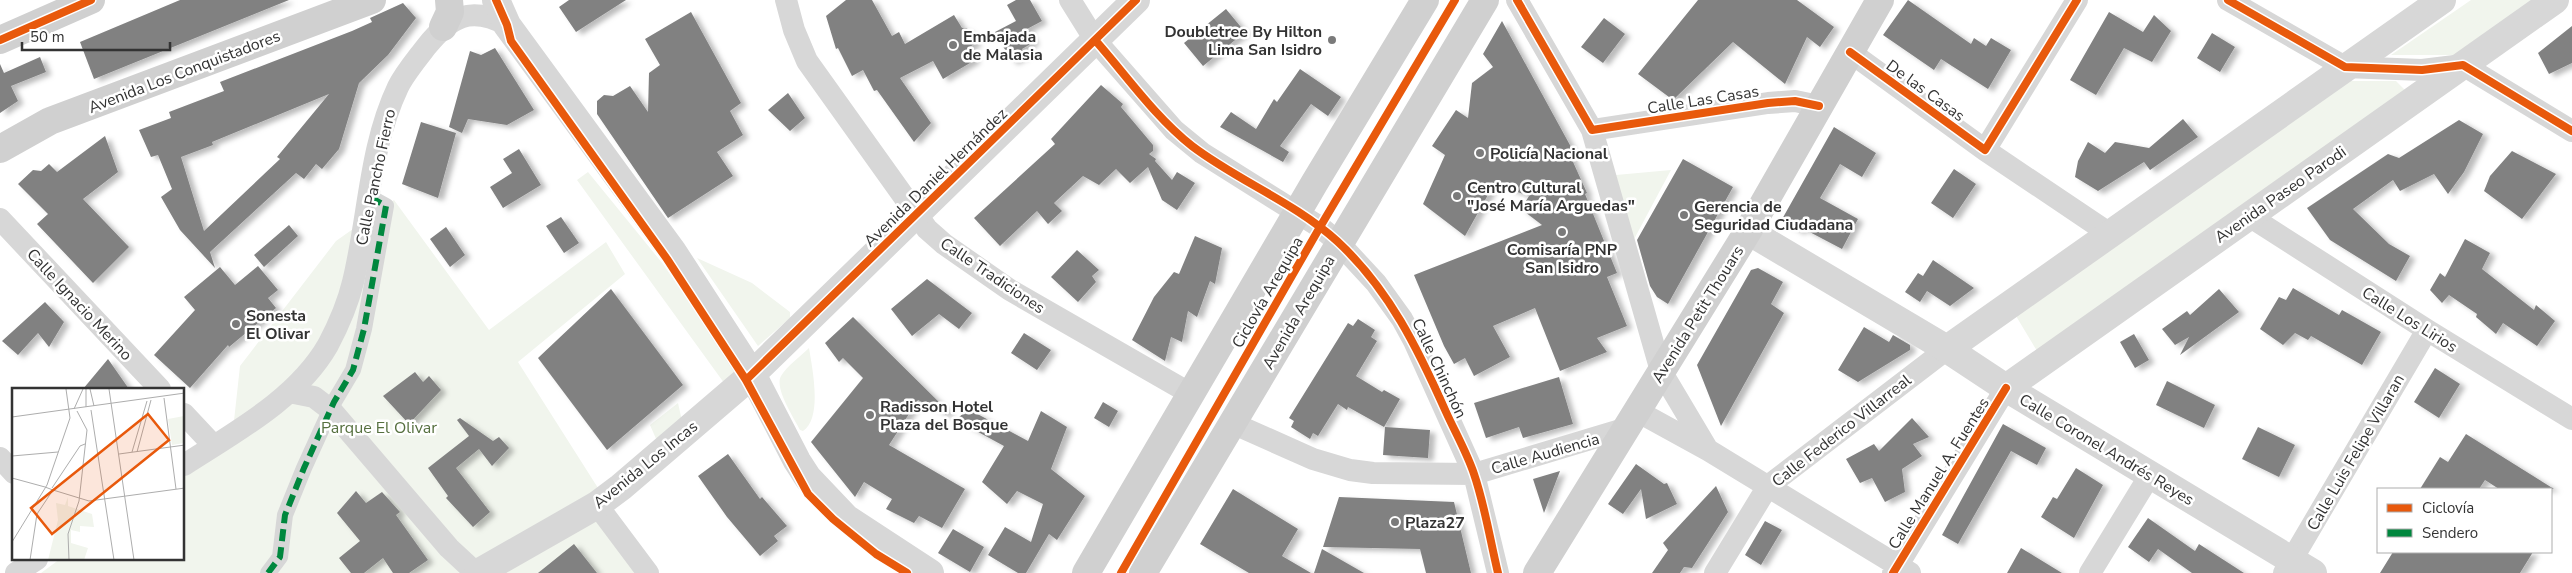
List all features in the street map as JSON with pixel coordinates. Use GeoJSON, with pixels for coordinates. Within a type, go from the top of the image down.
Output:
{"type":"FeatureCollection","features":[{"type":"Feature","properties":{"kind":"main road"},"geometry":{"type":"LineString","coordinates":[[0,40],[91,0]]}},
{"type":"Feature","properties":{"kind":"main road","name":"Avenida Los Conquistadores"},"geometry":{"type":"LineString","coordinates":[[0,149],[50,121],[372,0]]}},
{"type":"Feature","properties":{"kind":"main road"},"geometry":{"type":"LineString","coordinates":[[443,27],[449,15],[449,0]]}},
{"type":"Feature","properties":{"kind":"main road"},"geometry":{"type":"LineString","coordinates":[[1086,573],[1298,211],[1425,0]]}},
{"type":"Feature","properties":{"kind":"main road","name":"Avenida Arequipa"},"geometry":{"type":"LineString","coordinates":[[1143,573],[1338,242],[1484,0]]}},
{"type":"Feature","properties":{"kind":"main road","name":"Avenida Petit Thouars"},"geometry":{"type":"LineString","coordinates":[[1537,573],[1748,231],[1880,0]]}},
{"type":"Feature","properties":{"kind":"street"},"geometry":{"type":"LineString","coordinates":[[496,0],[507,25],[673,252],[752,374],[797,461],[822,494],[846,518],[930,573]]}},
{"type":"Feature","properties":{"kind":"street","name":"Calle Tradiciones"},"geometry":{"type":"LineString","coordinates":[[786,0],[794,30],[807,60],[927,229],[944,244],[1010,290],[1191,394]]}},
{"type":"Feature","properties":{"kind":"street","name":"Calle Chinchón"},"geometry":{"type":"LineString","coordinates":[[1070,0],[1095,40],[1184,139],[1221,165],[1298,211],[1338,242],[1376,283],[1402,319],[1424,362],[1474,474],[1498,573]]}},
{"type":"Feature","properties":{"kind":"street","name":"Avenida Daniel Hernández"},"geometry":{"type":"LineString","coordinates":[[752,374],[1136,0]]}},
{"type":"Feature","properties":{"kind":"street"},"geometry":{"type":"LineString","coordinates":[[1517,0],[1592,130],[1662,371],[1708,450]]}},
{"type":"Feature","properties":{"kind":"street"},"geometry":{"type":"LineString","coordinates":[[1986,150],[2077,0]]}},
{"type":"Feature","properties":{"kind":"street"},"geometry":{"type":"LineString","coordinates":[[2228,0],[2345,67],[2422,70],[2463,65],[2572,131]]}},
{"type":"Feature","properties":{"kind":"street"},"geometry":{"type":"LineString","coordinates":[[1947,349],[2442,0]]}},
{"type":"Feature","properties":{"kind":"street","name":"Avenida Paseo Parodi"},"geometry":{"type":"LineString","coordinates":[[2006,388],[2555,0]]}},
{"type":"Feature","properties":{"kind":"street","name":"Calle Pancho Fierro"},"geometry":{"type":"LineString","coordinates":[[185,464],[289,392],[316,364],[328,344],[350,295],[368,196],[386,117],[399,85],[443,27],[454,19],[473,16],[491,18],[507,25]]}},
{"type":"Feature","properties":{"kind":"street","name":"De las Casas"},"geometry":{"type":"LineString","coordinates":[[1850,52],[1986,150],[2110,234]]}},
{"type":"Feature","properties":{"kind":"street","name":"Calle Las Casas"},"geometry":{"type":"LineString","coordinates":[[1592,130],[1768,103],[1795,101],[1818,106]]}},
{"type":"Feature","properties":{"kind":"street"},"geometry":{"type":"LineString","coordinates":[[268,573],[280,557],[285,515],[331,410],[353,370],[364,329],[386,206],[368,196]]}},
{"type":"Feature","properties":{"kind":"street","name":"Calle Los Lirios"},"geometry":{"type":"LineString","coordinates":[[2249,216],[2427,330],[2572,419]]}},
{"type":"Feature","properties":{"kind":"street","name":"Calle Ignacio Merino"},"geometry":{"type":"LineString","coordinates":[[0,219],[159,388]]}},
{"type":"Feature","properties":{"kind":"street","name":"Calle Coronel Andrés Reyes"},"geometry":{"type":"LineString","coordinates":[[1748,231],[1947,349],[2006,388],[2150,475],[2296,569]]}},
{"type":"Feature","properties":{"kind":"street","name":"Calle Luis Felipe Villaran"},"geometry":{"type":"LineString","coordinates":[[2296,569],[2427,330]]}},
{"type":"Feature","properties":{"kind":"street","name":"Calle Federico Villarreal"},"geometry":{"type":"LineString","coordinates":[[1715,573],[1768,486],[1947,349]]}},
{"type":"Feature","properties":{"kind":"street","name":"Avenida Los Incas"},"geometry":{"type":"LineString","coordinates":[[477,573],[597,505],[628,481],[752,374]]}},
{"type":"Feature","properties":{"kind":"street","name":"Calle Manuel A. Fuentes"},"geometry":{"type":"LineString","coordinates":[[1900,570],[2006,388]]}},
{"type":"Feature","properties":{"kind":"street"},"geometry":{"type":"LineString","coordinates":[[289,392],[314,397],[331,410],[449,548],[477,573]]}},
{"type":"Feature","properties":{"kind":"street"},"geometry":{"type":"LineString","coordinates":[[185,415],[214,446]]}},
{"type":"Feature","properties":{"kind":"street"},"geometry":{"type":"LineString","coordinates":[[1632,419],[1708,450],[1900,570]]}},
{"type":"Feature","properties":{"kind":"street","name":"Calle Audiencia"},"geometry":{"type":"LineString","coordinates":[[1232,423],[1313,459],[1350,470],[1474,474],[1632,419]]}},
{"type":"Feature","properties":{"kind":"street"},"geometry":{"type":"LineString","coordinates":[[0,458],[12,471]]}},
{"type":"Feature","properties":{"kind":"street"},"geometry":{"type":"LineString","coordinates":[[2090,573],[2150,475]]}},
{"type":"Feature","properties":{"kind":"street"},"geometry":{"type":"LineString","coordinates":[[597,505],[648,573]]}},
{"type":"Feature","properties":{"kind":"street"},"geometry":{"type":"LineString","coordinates":[[16,573],[36,560]]}},
{"type":"Feature","properties":{"kind":"green space"},"geometry":{"type":"Polygon","coordinates":[[[2471,0],[2534,0],[2459,55],[2391,55],[2471,0]]]}},
{"type":"Feature","properties":{"kind":"green space"},"geometry":{"type":"Polygon","coordinates":[[[2346,81],[2396,81],[2405,90],[2037,351],[2016,316],[2346,81]]]}},
{"type":"Feature","properties":{"kind":"green space"},"geometry":{"type":"Polygon","coordinates":[[[1671,170],[1632,243],[1616,175],[1671,170]]]}},
{"type":"Feature","properties":{"kind":"green space"},"geometry":{"type":"Polygon","coordinates":[[[588,172],[663,264],[741,377],[727,387],[577,180],[588,172]]]}},
{"type":"Feature","properties":{"kind":"green space","name":"Parque El Olivar"},"geometry":{"type":"Polygon","coordinates":[[[394,200],[489,330],[606,242],[625,274],[518,362],[652,573],[41,573],[59,560],[185,560],[185,471],[232,439],[240,366],[336,241],[394,200]]]}},
{"type":"Feature","properties":{"kind":"green space"},"geometry":{"type":"Polygon","coordinates":[[[697,258],[752,283],[790,312],[790,318],[758,346],[697,258]]]}},
{"type":"Feature","properties":{"kind":"green space"},"geometry":{"type":"Polygon","coordinates":[[[809,348],[815,392],[813,415],[803,431],[800,430],[782,395],[780,381],[781,376],[787,369],[809,348]]]}},
{"type":"Feature","properties":{"kind":"green space"},"geometry":{"type":"Polygon","coordinates":[[[678,403],[682,421],[657,441],[650,425],[678,403]]]}},
{"type":"Feature","properties":{"kind":"building"},"geometry":{"type":"Polygon","coordinates":[[[180,0],[289,0],[94,79],[80,42],[180,0]]]}},
{"type":"Feature","properties":{"kind":"building"},"geometry":{"type":"Polygon","coordinates":[[[569,0],[626,0],[576,32],[559,7],[569,0]]]}},
{"type":"Feature","properties":{"kind":"building"},"geometry":{"type":"Polygon","coordinates":[[[846,0],[872,0],[892,36],[899,32],[905,44],[954,15],[962,28],[967,28],[976,43],[968,48],[975,60],[943,79],[933,61],[900,78],[931,123],[914,142],[877,90],[874,91],[863,70],[852,76],[838,48],[836,49],[826,16],[846,0]]]}},
{"type":"Feature","properties":{"kind":"building"},"geometry":{"type":"Polygon","coordinates":[[[1016,0],[1030,0],[1042,21],[1027,29],[1034,42],[1022,49],[1025,55],[1012,62],[995,32],[1016,21],[1007,5],[1016,0]]]}},
{"type":"Feature","properties":{"kind":"building"},"geometry":{"type":"Polygon","coordinates":[[[1698,0],[1797,0],[1834,27],[1820,47],[1807,37],[1785,84],[1733,42],[1673,100],[1638,74],[1698,0]]]}},
{"type":"Feature","properties":{"kind":"building"},"geometry":{"type":"Polygon","coordinates":[[[1908,0],[1971,44],[1974,38],[1986,46],[1991,38],[2011,50],[1988,89],[1941,59],[1934,70],[1883,35],[1908,0]]]}},
{"type":"Feature","properties":{"kind":"building"},"geometry":{"type":"Polygon","coordinates":[[[403,3],[416,18],[388,55],[359,83],[339,149],[322,169],[316,164],[304,179],[296,173],[210,252],[215,268],[180,230],[161,197],[172,189],[158,155],[151,157],[139,130],[171,118],[169,112],[224,91],[220,82],[352,31],[372,22],[370,18],[403,3]],[[329,94],[212,142],[213,145],[181,157],[204,231],[280,159],[277,157],[329,94]]]}},
{"type":"Feature","properties":{"kind":"building"},"geometry":{"type":"Polygon","coordinates":[[[1226,9],[1245,32],[1203,66],[1184,43],[1226,9]]]}},
{"type":"Feature","properties":{"kind":"building"},"geometry":{"type":"Polygon","coordinates":[[[691,12],[741,103],[730,111],[743,135],[717,152],[733,176],[668,218],[597,114],[597,101],[604,95],[613,96],[630,86],[648,112],[649,73],[660,65],[645,39],[691,12]]]}},
{"type":"Feature","properties":{"kind":"building"},"geometry":{"type":"Polygon","coordinates":[[[2109,12],[2143,32],[2154,15],[2171,31],[2152,62],[2124,48],[2096,95],[2070,80],[2109,12]]]}},
{"type":"Feature","properties":{"kind":"building"},"geometry":{"type":"Polygon","coordinates":[[[1604,18],[1625,34],[1603,63],[1581,47],[1604,18]]]}},
{"type":"Feature","properties":{"kind":"building"},"geometry":{"type":"Polygon","coordinates":[[[1502,21],[1571,147],[1569,153],[1587,193],[1585,194],[1617,273],[1607,277],[1627,326],[1597,338],[1607,352],[1560,371],[1535,308],[1493,326],[1510,357],[1474,376],[1465,358],[1454,364],[1444,346],[1414,275],[1542,225],[1521,209],[1529,196],[1494,184],[1465,236],[1423,204],[1445,155],[1432,146],[1456,110],[1468,118],[1472,83],[1493,67],[1483,54],[1502,21]]]}},
{"type":"Feature","properties":{"kind":"building"},"geometry":{"type":"Polygon","coordinates":[[[2572,26],[2572,63],[2549,74],[2538,53],[2572,26]]]}},
{"type":"Feature","properties":{"kind":"building"},"geometry":{"type":"Polygon","coordinates":[[[2212,33],[2235,47],[2220,72],[2197,58],[2212,33]]]}},
{"type":"Feature","properties":{"kind":"building"},"geometry":{"type":"Polygon","coordinates":[[[495,48],[534,110],[507,125],[468,119],[462,133],[449,127],[470,51],[481,55],[495,48]]]}},
{"type":"Feature","properties":{"kind":"building"},"geometry":{"type":"Polygon","coordinates":[[[40,57],[46,72],[11,86],[18,101],[0,113],[0,64],[4,73],[40,57]]]}},
{"type":"Feature","properties":{"kind":"building"},"geometry":{"type":"Polygon","coordinates":[[[1300,69],[1341,97],[1328,116],[1311,104],[1280,146],[1289,152],[1283,162],[1220,127],[1231,112],[1256,129],[1274,99],[1277,102],[1300,69]]]}},
{"type":"Feature","properties":{"kind":"building"},"geometry":{"type":"Polygon","coordinates":[[[1101,85],[1123,104],[1121,107],[1153,145],[1153,151],[1149,154],[1156,159],[1155,161],[1172,180],[1177,172],[1195,183],[1177,210],[1162,200],[1148,167],[1130,183],[1116,169],[1099,185],[1083,176],[1054,203],[1062,211],[1048,224],[1037,211],[1000,246],[974,218],[1055,144],[1051,139],[1101,85]]]}},
{"type":"Feature","properties":{"kind":"building"},"geometry":{"type":"Polygon","coordinates":[[[788,93],[805,118],[790,131],[768,110],[788,93]]]}},
{"type":"Feature","properties":{"kind":"building"},"geometry":{"type":"Polygon","coordinates":[[[2183,119],[2198,137],[2150,170],[2144,162],[2098,191],[2075,177],[2078,161],[2088,142],[2105,153],[2115,142],[2149,148],[2183,119]]]}},
{"type":"Feature","properties":{"kind":"building"},"geometry":{"type":"Polygon","coordinates":[[[2459,120],[2483,134],[2464,172],[2448,194],[2434,174],[2400,191],[2393,180],[2353,209],[2389,244],[2410,256],[2396,281],[2330,240],[2307,208],[2388,154],[2399,158],[2459,120]]]}},
{"type":"Feature","properties":{"kind":"building"},"geometry":{"type":"Polygon","coordinates":[[[421,122],[456,133],[438,198],[402,184],[421,122]]]}},
{"type":"Feature","properties":{"kind":"building"},"geometry":{"type":"Polygon","coordinates":[[[1834,127],[1876,153],[1862,177],[1840,164],[1820,198],[1858,219],[1842,249],[1802,228],[1800,232],[1781,221],[1834,127]]]}},
{"type":"Feature","properties":{"kind":"building"},"geometry":{"type":"Polygon","coordinates":[[[105,136],[118,172],[83,199],[129,247],[93,283],[37,224],[48,214],[18,184],[33,170],[41,171],[49,164],[57,172],[105,136]]]}},
{"type":"Feature","properties":{"kind":"building"},"geometry":{"type":"Polygon","coordinates":[[[519,149],[541,185],[503,208],[490,187],[512,173],[503,159],[519,149]]]}},
{"type":"Feature","properties":{"kind":"building"},"geometry":{"type":"Polygon","coordinates":[[[2512,151],[2556,174],[2522,219],[2484,191],[2490,176],[2512,151]]]}},
{"type":"Feature","properties":{"kind":"building","name":"Gerencia de Seguridad Ciudadana"},"geometry":{"type":"Polygon","coordinates":[[[1683,159],[1733,187],[1668,304],[1657,297],[1650,286],[1637,240],[1683,159]]]}},
{"type":"Feature","properties":{"kind":"building"},"geometry":{"type":"Polygon","coordinates":[[[1954,169],[1976,184],[1953,218],[1931,203],[1954,169]]]}},
{"type":"Feature","properties":{"kind":"building"},"geometry":{"type":"Polygon","coordinates":[[[561,217],[579,243],[564,253],[546,226],[561,217]]]}},
{"type":"Feature","properties":{"kind":"building"},"geometry":{"type":"Polygon","coordinates":[[[289,225],[298,236],[264,267],[254,255],[289,225]]]}},
{"type":"Feature","properties":{"kind":"building"},"geometry":{"type":"Polygon","coordinates":[[[446,227],[465,255],[450,267],[430,239],[446,227]]]}},
{"type":"Feature","properties":{"kind":"building"},"geometry":{"type":"Polygon","coordinates":[[[1195,236],[1222,248],[1215,284],[1210,281],[1197,317],[1188,311],[1182,342],[1171,337],[1165,361],[1132,340],[1154,297],[1174,272],[1179,274],[1195,236]]]}},
{"type":"Feature","properties":{"kind":"building"},"geometry":{"type":"Polygon","coordinates":[[[2465,239],[2490,253],[2482,269],[2534,310],[2536,305],[2555,321],[2537,346],[2503,323],[2496,334],[2476,317],[2477,314],[2449,295],[2442,303],[2430,290],[2440,273],[2445,277],[2465,239]]]}},
{"type":"Feature","properties":{"kind":"building"},"geometry":{"type":"Polygon","coordinates":[[[1077,250],[1099,270],[1092,276],[1096,282],[1078,302],[1051,277],[1077,250]]]}},
{"type":"Feature","properties":{"kind":"building"},"geometry":{"type":"Polygon","coordinates":[[[1933,260],[1974,288],[1950,306],[1927,291],[1920,302],[1905,292],[1918,273],[1923,276],[1933,260]]]}},
{"type":"Feature","properties":{"kind":"building"},"geometry":{"type":"Polygon","coordinates":[[[258,266],[278,290],[268,298],[276,308],[229,347],[228,345],[190,388],[154,355],[195,310],[184,297],[220,267],[235,285],[258,266]]]}},
{"type":"Feature","properties":{"kind":"building"},"geometry":{"type":"Polygon","coordinates":[[[1758,268],[1783,282],[1771,304],[1784,313],[1721,426],[1697,365],[1751,270],[1758,268]]]}},
{"type":"Feature","properties":{"kind":"building"},"geometry":{"type":"Polygon","coordinates":[[[927,279],[972,313],[959,329],[939,314],[912,336],[891,309],[927,279]]]}},
{"type":"Feature","properties":{"kind":"building"},"geometry":{"type":"Polygon","coordinates":[[[2293,288],[2339,315],[2342,310],[2381,332],[2362,365],[2311,336],[2308,340],[2295,333],[2283,345],[2260,329],[2279,297],[2286,300],[2293,288]]]}},
{"type":"Feature","properties":{"kind":"building"},"geometry":{"type":"Polygon","coordinates":[[[611,289],[683,385],[607,450],[538,358],[611,289]]]}},
{"type":"Feature","properties":{"kind":"building"},"geometry":{"type":"Polygon","coordinates":[[[2219,289],[2239,312],[2180,355],[2189,337],[2175,345],[2162,329],[2187,311],[2190,315],[2219,289]]]}},
{"type":"Feature","properties":{"kind":"building"},"geometry":{"type":"Polygon","coordinates":[[[45,302],[64,322],[49,347],[38,333],[18,355],[2,341],[45,302]]]}},
{"type":"Feature","properties":{"kind":"building","name":"Radisson Hotel Plaza del Bosque"},"geometry":{"type":"Polygon","coordinates":[[[853,317],[949,412],[946,415],[918,400],[889,445],[965,489],[942,528],[919,516],[914,523],[886,509],[892,499],[864,482],[855,497],[811,442],[863,378],[843,358],[839,362],[825,343],[853,317]]]}},
{"type":"Feature","properties":{"kind":"building"},"geometry":{"type":"Polygon","coordinates":[[[1358,319],[1375,330],[1371,337],[1377,341],[1356,376],[1382,392],[1384,390],[1400,399],[1384,427],[1348,407],[1347,410],[1338,404],[1318,436],[1313,433],[1310,439],[1291,427],[1294,421],[1289,418],[1348,323],[1353,326],[1358,319]]]}},
{"type":"Feature","properties":{"kind":"building"},"geometry":{"type":"Polygon","coordinates":[[[1864,327],[1889,342],[1893,335],[1910,345],[1910,350],[1858,382],[1838,370],[1864,327]]]}},
{"type":"Feature","properties":{"kind":"building"},"geometry":{"type":"Polygon","coordinates":[[[1024,333],[1051,350],[1037,370],[1011,353],[1024,333]]]}},
{"type":"Feature","properties":{"kind":"building"},"geometry":{"type":"Polygon","coordinates":[[[2134,334],[2149,360],[2135,368],[2120,342],[2134,334]]]}},
{"type":"Feature","properties":{"kind":"building"},"geometry":{"type":"Polygon","coordinates":[[[108,359],[128,388],[84,388],[108,359]]]}},
{"type":"Feature","properties":{"kind":"building"},"geometry":{"type":"Polygon","coordinates":[[[2435,368],[2460,384],[2439,418],[2414,402],[2435,368]]]}},
{"type":"Feature","properties":{"kind":"building"},"geometry":{"type":"Polygon","coordinates":[[[415,372],[423,382],[429,376],[441,390],[409,424],[383,396],[415,372]]]}},
{"type":"Feature","properties":{"kind":"building"},"geometry":{"type":"Polygon","coordinates":[[[1559,377],[1573,424],[1523,438],[1519,427],[1486,438],[1474,403],[1559,377]]]}},
{"type":"Feature","properties":{"kind":"building"},"geometry":{"type":"Polygon","coordinates":[[[2167,381],[2215,405],[2204,428],[2156,405],[2167,381]]]}},
{"type":"Feature","properties":{"kind":"building"},"geometry":{"type":"Polygon","coordinates":[[[1103,402],[1118,411],[1109,427],[1094,418],[1103,402]]]}},
{"type":"Feature","properties":{"kind":"building"},"geometry":{"type":"Polygon","coordinates":[[[968,409],[1028,441],[1041,411],[1067,427],[1051,469],[1085,496],[1057,540],[1049,534],[1026,573],[1018,573],[988,555],[1005,527],[1031,542],[1043,504],[1017,491],[1007,504],[982,482],[1004,446],[956,420],[968,409]]]}},
{"type":"Feature","properties":{"kind":"building"},"geometry":{"type":"Polygon","coordinates":[[[460,418],[493,441],[499,437],[509,448],[492,466],[479,449],[456,468],[490,512],[473,527],[446,498],[448,496],[428,468],[469,436],[457,420],[460,418]]]}},
{"type":"Feature","properties":{"kind":"building"},"geometry":{"type":"Polygon","coordinates":[[[1912,418],[1929,437],[1913,444],[1922,456],[1902,469],[1905,492],[1885,502],[1872,478],[1860,483],[1846,459],[1874,444],[1879,451],[1912,418]]]}},
{"type":"Feature","properties":{"kind":"building"},"geometry":{"type":"Polygon","coordinates":[[[2003,424],[2046,448],[2037,465],[2011,451],[1958,544],[1942,535],[2003,424]]]}},
{"type":"Feature","properties":{"kind":"building"},"geometry":{"type":"Polygon","coordinates":[[[1385,427],[1430,430],[1428,458],[1383,455],[1385,427]]]}},
{"type":"Feature","properties":{"kind":"building"},"geometry":{"type":"Polygon","coordinates":[[[2258,427],[2295,445],[2279,477],[2242,459],[2258,427]]]}},
{"type":"Feature","properties":{"kind":"building"},"geometry":{"type":"Polygon","coordinates":[[[2466,434],[2554,489],[2497,488],[2485,480],[2480,488],[2421,488],[2440,457],[2448,462],[2466,434]]]}},
{"type":"Feature","properties":{"kind":"building"},"geometry":{"type":"Polygon","coordinates":[[[728,454],[760,499],[762,497],[787,526],[774,536],[778,541],[760,556],[727,517],[698,476],[728,454]]]}},
{"type":"Feature","properties":{"kind":"building"},"geometry":{"type":"Polygon","coordinates":[[[1636,464],[1664,484],[1667,483],[1677,504],[1646,519],[1641,489],[1623,514],[1608,504],[1636,464]]]}},
{"type":"Feature","properties":{"kind":"building"},"geometry":{"type":"Polygon","coordinates":[[[2076,468],[2103,485],[2074,538],[2041,517],[2053,497],[2057,499],[2076,468]]]}},
{"type":"Feature","properties":{"kind":"building"},"geometry":{"type":"Polygon","coordinates":[[[1560,471],[1544,513],[1533,479],[1560,471]]]}},
{"type":"Feature","properties":{"kind":"building"},"geometry":{"type":"Polygon","coordinates":[[[1716,486],[1728,512],[1692,568],[1684,567],[1680,573],[1652,573],[1668,550],[1663,543],[1716,486]]]}},
{"type":"Feature","properties":{"kind":"building"},"geometry":{"type":"Polygon","coordinates":[[[1233,489],[1298,529],[1282,556],[1311,573],[1249,573],[1200,544],[1233,489]]]}},
{"type":"Feature","properties":{"kind":"building"},"geometry":{"type":"Polygon","coordinates":[[[356,491],[366,503],[382,492],[400,512],[396,515],[428,560],[409,573],[393,573],[383,558],[364,573],[351,573],[339,558],[360,541],[337,513],[356,491]]]}},
{"type":"Feature","properties":{"kind":"building","name":"Plaza27"},"geometry":{"type":"Polygon","coordinates":[[[1339,497],[1454,502],[1471,573],[1426,573],[1420,549],[1323,547],[1339,497]]]}},
{"type":"Feature","properties":{"kind":"building"},"geometry":{"type":"Polygon","coordinates":[[[2148,518],[2195,551],[2199,544],[2244,573],[2192,573],[2158,549],[2149,562],[2128,547],[2148,518]]]}},
{"type":"Feature","properties":{"kind":"building"},"geometry":{"type":"Polygon","coordinates":[[[1765,521],[1782,530],[1761,565],[1745,555],[1765,521]]]}},
{"type":"Feature","properties":{"kind":"building"},"geometry":{"type":"Polygon","coordinates":[[[953,529],[984,547],[970,572],[938,553],[953,529]]]}},
{"type":"Feature","properties":{"kind":"building"},"geometry":{"type":"Polygon","coordinates":[[[574,544],[597,573],[538,573],[574,544]]]}},
{"type":"Feature","properties":{"kind":"building"},"geometry":{"type":"Polygon","coordinates":[[[2021,548],[2062,573],[2007,573],[2021,548]]]}},
{"type":"Feature","properties":{"kind":"building"},"geometry":{"type":"Polygon","coordinates":[[[1322,549],[1364,573],[1314,573],[1322,549]]]}},
{"type":"Feature","properties":{"kind":"building"},"geometry":{"type":"Polygon","coordinates":[[[2392,553],[2532,553],[2520,573],[2380,573],[2392,553]]]}},
{"type":"Feature","properties":{"kind":"marked path"},"geometry":{"type":"LineString","coordinates":[[268,573],[280,557],[285,515],[334,402],[353,370],[364,329],[386,206],[368,196]]}},
{"type":"Feature","properties":{"kind":"cycle path"},"geometry":{"type":"LineString","coordinates":[[0,40],[91,0]]}},
{"type":"Feature","properties":{"kind":"cycle path"},"geometry":{"type":"LineString","coordinates":[[496,0],[507,25],[511,41],[667,259],[746,380],[808,494],[833,519],[876,554],[907,573]]}},
{"type":"Feature","properties":{"kind":"cycle path"},"geometry":{"type":"LineString","coordinates":[[746,380],[1136,0]]}},
{"type":"Feature","properties":{"kind":"cycle path","name":"Ciclovía Arequipa"},"geometry":{"type":"LineString","coordinates":[[1121,573],[1320,227],[1455,0]]}},
{"type":"Feature","properties":{"kind":"cycle path"},"geometry":{"type":"LineString","coordinates":[[1517,0],[1592,130],[1768,103],[1795,101],[1819,106]]}},
{"type":"Feature","properties":{"kind":"cycle path"},"geometry":{"type":"LineString","coordinates":[[1850,52],[1985,150],[2077,0]]}},
{"type":"Feature","properties":{"kind":"cycle path"},"geometry":{"type":"LineString","coordinates":[[2228,0],[2345,67],[2422,70],[2463,65],[2572,131]]}},
{"type":"Feature","properties":{"kind":"cycle path"},"geometry":{"type":"LineString","coordinates":[[1095,40],[1153,109],[1178,135],[1210,159],[1320,227],[1337,241],[1372,279],[1413,343],[1468,458],[1481,498],[1498,573]]}},
{"type":"Feature","properties":{"kind":"cycle path"},"geometry":{"type":"LineString","coordinates":[[1893,573],[2006,388]]}},
{"type":"Feature","properties":{"kind":"place","name":"Doubletree By Hilton Lima San Isidro"},"geometry":{"type":"Point","coordinates":[1332,40]}},
{"type":"Feature","properties":{"kind":"place","name":"Embajada de Malasia"},"geometry":{"type":"Point","coordinates":[953,45]}},
{"type":"Feature","properties":{"kind":"place","name":"Policía Nacional"},"geometry":{"type":"Point","coordinates":[1480,153]}},
{"type":"Feature","properties":{"kind":"place","name":"Centro Cultural \"José María Arguedas\""},"geometry":{"type":"Point","coordinates":[1457,196]}},
{"type":"Feature","properties":{"kind":"place","name":"Gerencia de Seguridad Ciudadana"},"geometry":{"type":"Point","coordinates":[1684,215]}},
{"type":"Feature","properties":{"kind":"place","name":"Comisaría PNP San Isidro"},"geometry":{"type":"Point","coordinates":[1562,232]}},
{"type":"Feature","properties":{"kind":"place","name":"Sonesta El Olivar"},"geometry":{"type":"Point","coordinates":[236,324]}},
{"type":"Feature","properties":{"kind":"place","name":"Radisson Hotel Plaza del Bosque"},"geometry":{"type":"Point","coordinates":[870,415]}},
{"type":"Feature","properties":{"kind":"place","name":"Plaza27"},"geometry":{"type":"Point","coordinates":[1395,522]}}]}
